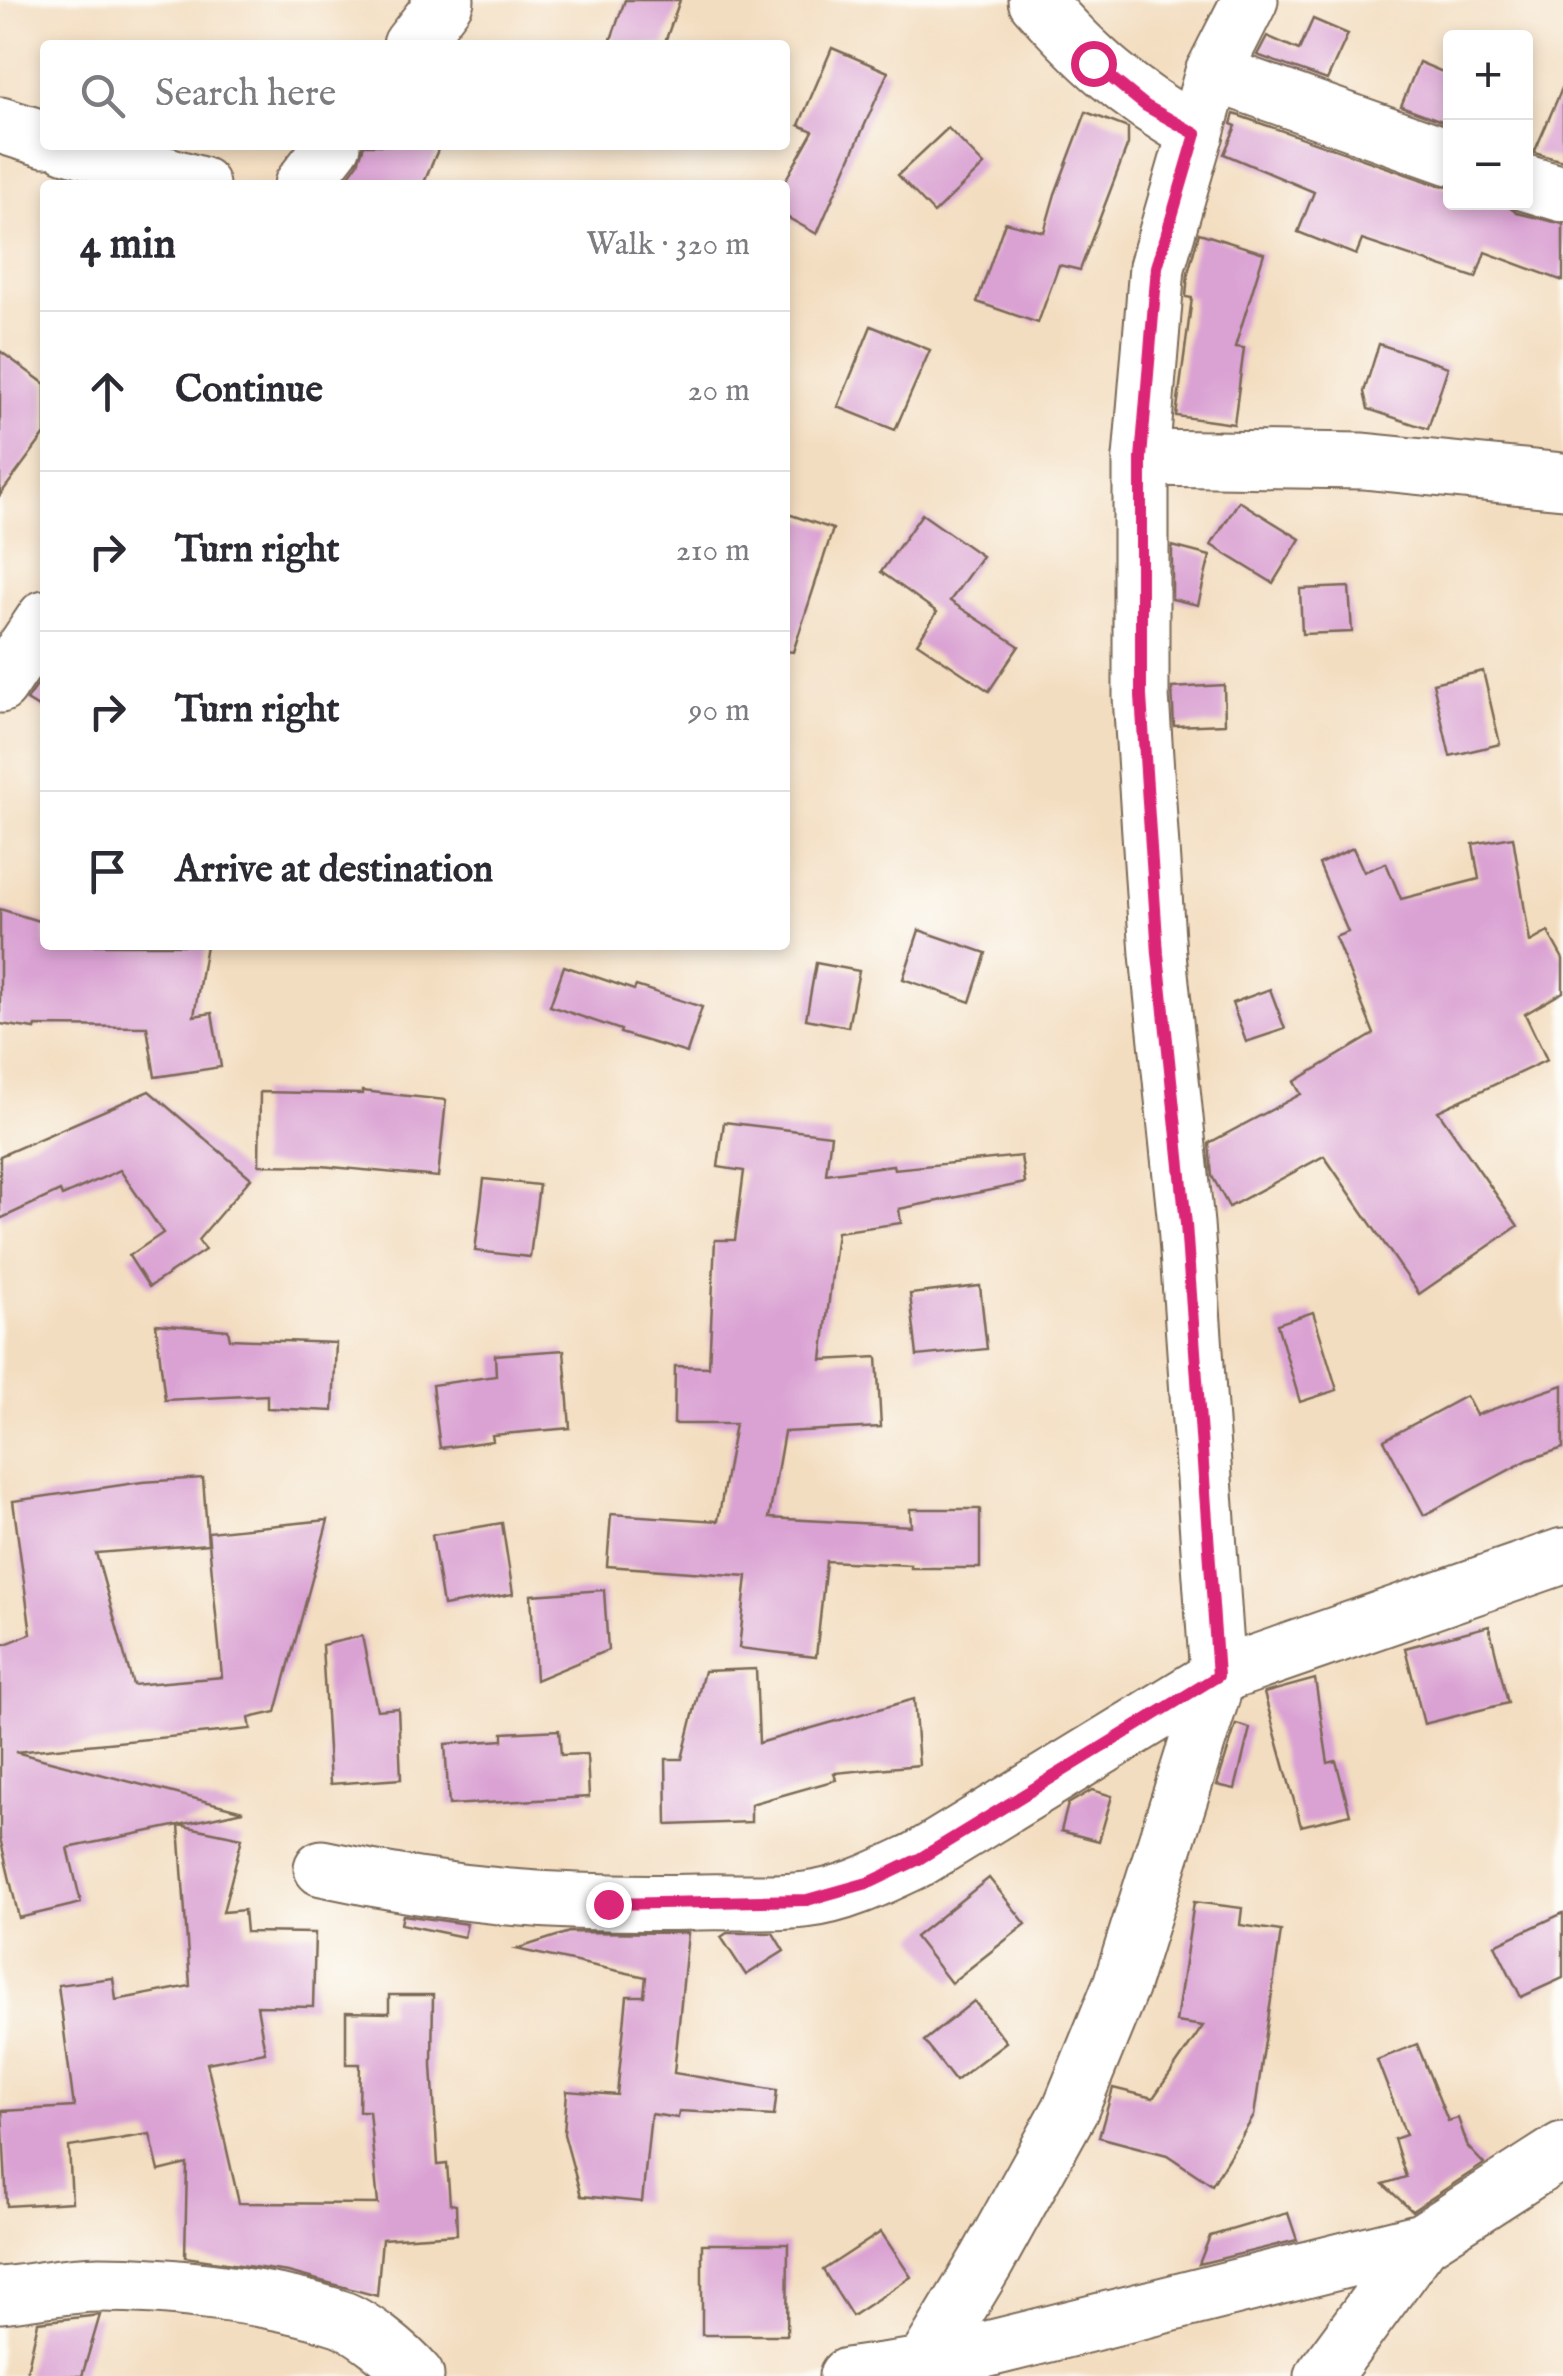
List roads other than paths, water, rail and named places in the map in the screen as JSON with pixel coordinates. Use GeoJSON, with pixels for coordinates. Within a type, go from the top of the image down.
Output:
{"type":"FeatureCollection","features":[{"type":"Feature","properties":{"kind":"street"},"geometry":{"type":"LineString","coordinates":[[415,40],[446,0]]}},
{"type":"Feature","properties":{"kind":"street"},"geometry":{"type":"LineString","coordinates":[[1036,0],[1093,63],[1146,106],[1196,134]]}},
{"type":"Feature","properties":{"kind":"street"},"geometry":{"type":"LineString","coordinates":[[924,2364],[1070,2110],[1122,1985],[1218,1676],[1186,1224],[1158,954],[1144,736],[1141,458],[1157,267],[1213,74],[1250,0]]}},
{"type":"Feature","properties":{"kind":"street"},"geometry":{"type":"LineString","coordinates":[[1213,74],[1443,155]]}},
{"type":"Feature","properties":{"kind":"street"},"geometry":{"type":"LineString","coordinates":[[0,125],[40,137]]}},
{"type":"Feature","properties":{"kind":"street"},"geometry":{"type":"LineString","coordinates":[[84,150],[185,180]]}},
{"type":"Feature","properties":{"kind":"street"},"geometry":{"type":"LineString","coordinates":[[306,180],[329,150]]}},
{"type":"Feature","properties":{"kind":"street"},"geometry":{"type":"LineString","coordinates":[[1533,185],[1563,194]]}},
{"type":"Feature","properties":{"kind":"street"},"geometry":{"type":"LineString","coordinates":[[1141,458],[1364,461],[1563,481]]}},
{"type":"Feature","properties":{"kind":"street"},"geometry":{"type":"LineString","coordinates":[[0,685],[40,625]]}},
{"type":"Feature","properties":{"kind":"street"},"geometry":{"type":"LineString","coordinates":[[322,1868],[483,1897],[608,1904],[807,1900],[871,1882],[919,1859],[1218,1676],[1563,1556]]}},
{"type":"Feature","properties":{"kind":"street"},"geometry":{"type":"LineString","coordinates":[[847,2376],[924,2364],[1422,2241],[1563,2150]]}},
{"type":"Feature","properties":{"kind":"street"},"geometry":{"type":"LineString","coordinates":[[1323,2376],[1422,2241]]}},
{"type":"Feature","properties":{"kind":"street"},"geometry":{"type":"LineString","coordinates":[[0,2296],[98,2284],[185,2289],[264,2302],[340,2318],[402,2360],[416,2376]]}}]}
